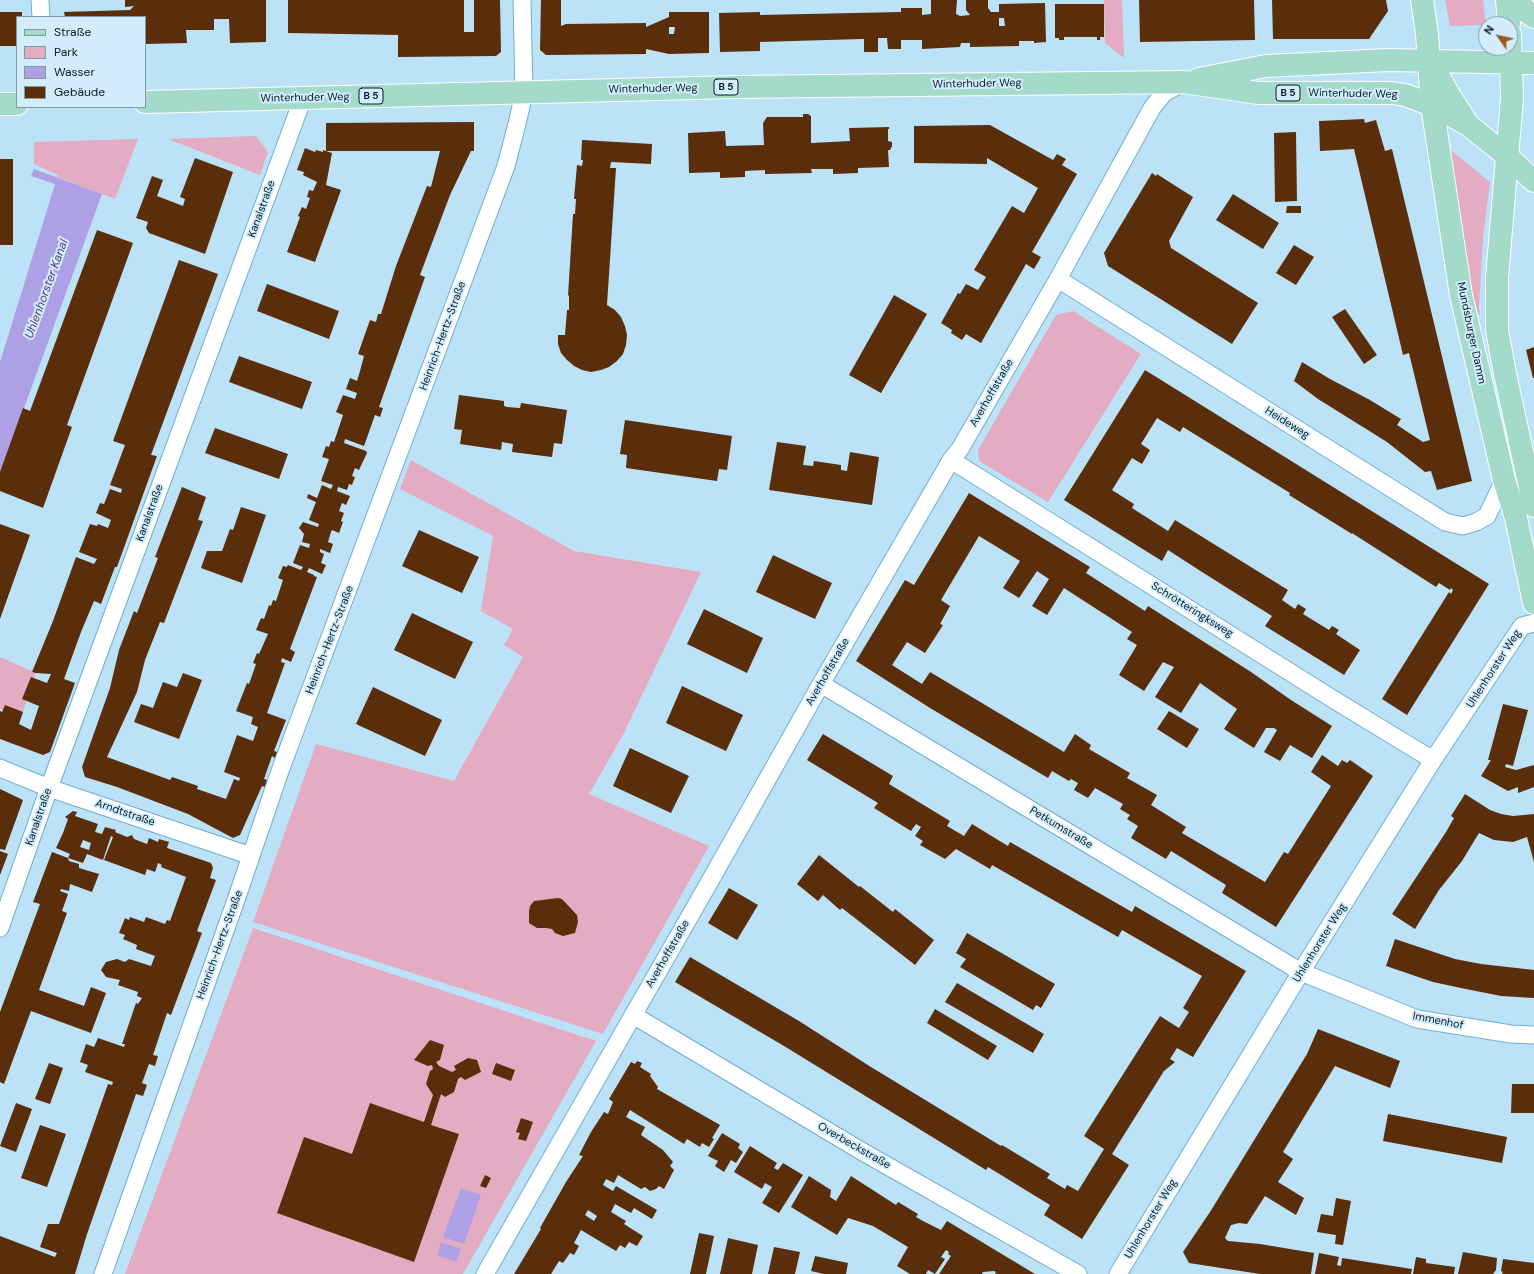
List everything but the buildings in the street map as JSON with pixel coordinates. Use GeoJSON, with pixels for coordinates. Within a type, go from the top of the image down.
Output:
{"type":"FeatureCollection","features":[{"type":"Feature","properties":{"kind":"main road","name":"Mundsburger Damm"},"geometry":{"type":"LineString","coordinates":[[1422,0],[1426,20],[1430,60],[1432,105],[1461,295],[1504,480],[1516,518],[1534,603]]}},
{"type":"Feature","properties":{"kind":"main road"},"geometry":{"type":"LineString","coordinates":[[1507,0],[1508,16]]}},
{"type":"Feature","properties":{"kind":"main road"},"geometry":{"type":"LineString","coordinates":[[1517,0],[1527,12],[1534,17]]}},
{"type":"Feature","properties":{"kind":"main road"},"geometry":{"type":"LineString","coordinates":[[1511,56],[1512,98],[1497,278],[1497,330],[1505,374],[1534,506]]}},
{"type":"Feature","properties":{"kind":"main road","name":"Winterhuder Weg"},"geometry":{"type":"LineString","coordinates":[[1184,82],[1266,66],[1388,60],[1430,60]]}},
{"type":"Feature","properties":{"kind":"main road","name":"B 5"},"geometry":{"type":"LineString","coordinates":[[1534,63],[1430,60],[1467,124],[1508,157],[1534,181]]}},
{"type":"Feature","properties":{"kind":"main road","name":"Winterhuder Weg"},"geometry":{"type":"LineString","coordinates":[[146,102],[735,87],[1184,82],[1258,93],[1392,92],[1432,105],[1467,124]]}},
{"type":"Feature","properties":{"kind":"main road"},"geometry":{"type":"LineString","coordinates":[[0,104],[16,104]]}},
{"type":"Feature","properties":{"kind":"street"},"geometry":{"type":"LineString","coordinates":[[40,0],[41,16]]}},
{"type":"Feature","properties":{"kind":"street","name":"Heinrich-Hertz-Straße"},"geometry":{"type":"LineString","coordinates":[[103,1274],[280,771],[506,166],[524,93],[522,0]]}},
{"type":"Feature","properties":{"kind":"street","name":"Averhoffstraße"},"geometry":{"type":"LineString","coordinates":[[485,1274],[820,684],[951,460],[960,449],[1058,279],[1152,108],[1164,93],[1184,82]]}},
{"type":"Feature","properties":{"kind":"street","name":"Kanalstraße"},"geometry":{"type":"LineString","coordinates":[[0,928],[49,788],[303,98]]}},
{"type":"Feature","properties":{"kind":"street","name":"Heideweg"},"geometry":{"type":"LineString","coordinates":[[1058,279],[1445,522],[1463,526],[1476,522],[1487,516],[1504,480]]}},
{"type":"Feature","properties":{"kind":"street","name":"Schrötteringksweg"},"geometry":{"type":"LineString","coordinates":[[951,460],[1433,760]]}},
{"type":"Feature","properties":{"kind":"street","name":"Uhlenhorster Weg"},"geometry":{"type":"LineString","coordinates":[[1118,1274],[1301,972],[1433,760],[1522,626],[1534,623]]}},
{"type":"Feature","properties":{"kind":"street","name":"Petkumstraße"},"geometry":{"type":"LineString","coordinates":[[820,684],[1301,972]]}},
{"type":"Feature","properties":{"kind":"street","name":"Arndtstraße"},"geometry":{"type":"LineString","coordinates":[[0,768],[49,788],[251,856]]}},
{"type":"Feature","properties":{"kind":"street","name":"Immenhof"},"geometry":{"type":"LineString","coordinates":[[1301,972],[1417,1019],[1511,1034],[1534,1035]]}},
{"type":"Feature","properties":{"kind":"street","name":"Overbeckstraße"},"geometry":{"type":"LineString","coordinates":[[633,1015],[863,1152],[1078,1274]]}},
{"type":"Feature","properties":{"kind":"green space"},"geometry":{"type":"Polygon","coordinates":[[[1104,0],[1122,0],[1124,58],[1105,43],[1104,0]]]}},
{"type":"Feature","properties":{"kind":"green space"},"geometry":{"type":"Polygon","coordinates":[[[1445,0],[1483,0],[1485,16],[1478,16],[1478,25],[1450,26],[1445,0]]]}},
{"type":"Feature","properties":{"kind":"green space"},"geometry":{"type":"Polygon","coordinates":[[[256,136],[268,152],[260,175],[168,139],[256,136]]]}},
{"type":"Feature","properties":{"kind":"green space"},"geometry":{"type":"Polygon","coordinates":[[[138,139],[115,199],[57,177],[58,175],[34,164],[34,142],[138,139]]]}},
{"type":"Feature","properties":{"kind":"green space"},"geometry":{"type":"Polygon","coordinates":[[[1448,148],[1490,182],[1483,239],[1479,308],[1480,315],[1477,314],[1460,235],[1448,148]]]}},
{"type":"Feature","properties":{"kind":"green space"},"geometry":{"type":"Polygon","coordinates":[[[1073,311],[1141,354],[1048,502],[979,461],[978,450],[1056,315],[1073,311]]]}},
{"type":"Feature","properties":{"kind":"green space"},"geometry":{"type":"Polygon","coordinates":[[[411,460],[574,551],[701,572],[622,737],[589,794],[709,846],[603,1034],[253,922],[316,744],[454,781],[523,657],[504,645],[513,629],[481,611],[493,536],[400,489],[411,460]]]}},
{"type":"Feature","properties":{"kind":"green space"},"geometry":{"type":"Polygon","coordinates":[[[0,657],[36,673],[23,712],[0,709],[0,657]]]}},
{"type":"Feature","properties":{"kind":"green space"},"geometry":{"type":"Polygon","coordinates":[[[253,928],[596,1041],[463,1274],[125,1274],[253,928]]]}},
{"type":"Feature","properties":{"kind":"water","name":"Uhlenhorster Kanal"},"geometry":{"type":"Polygon","coordinates":[[[34,169],[102,194],[0,474],[0,362],[55,184],[31,176],[34,169]]]}},
{"type":"Feature","properties":{"kind":"water"},"geometry":{"type":"Polygon","coordinates":[[[461,1188],[481,1195],[464,1244],[443,1237],[461,1188]]]}},
{"type":"Feature","properties":{"kind":"water"},"geometry":{"type":"Polygon","coordinates":[[[441,1242],[461,1249],[456,1262],[437,1255],[441,1242]]]}}]}
